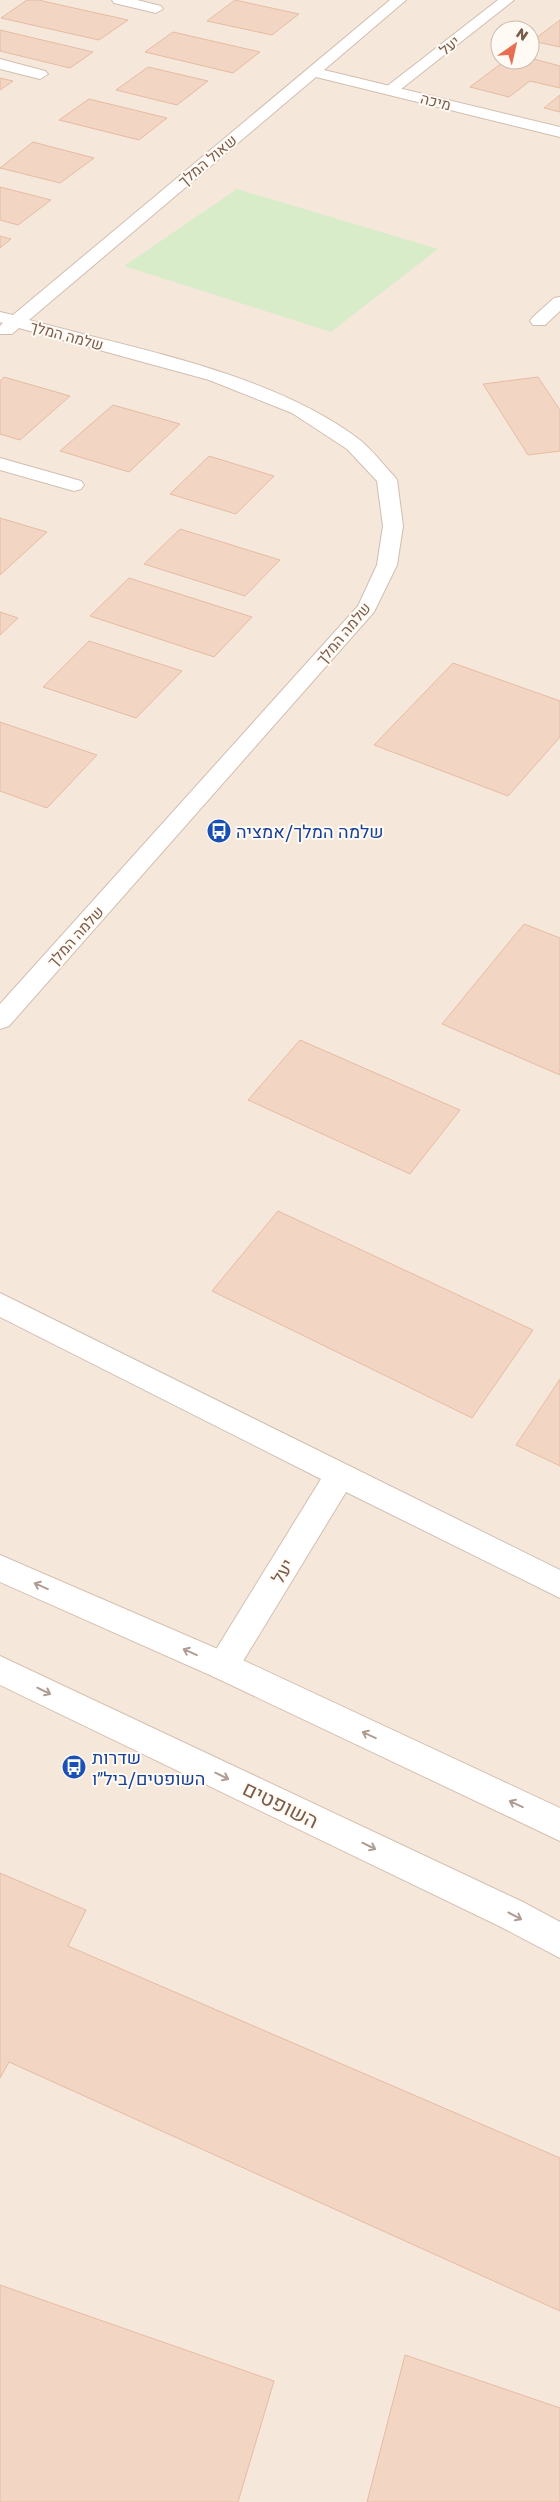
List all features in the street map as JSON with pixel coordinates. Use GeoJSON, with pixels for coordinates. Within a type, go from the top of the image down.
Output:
{"type":"FeatureCollection","features":[{"type":"Feature","properties":{"kind":"street"},"geometry":{"type":"LineString","coordinates":[[119,0],[156,9]]}},
{"type":"Feature","properties":{"kind":"street","name":"שאול המלך"},"geometry":{"type":"LineString","coordinates":[[8,319],[399,0]]}},
{"type":"Feature","properties":{"kind":"street","name":"יעל"},"geometry":{"type":"LineString","coordinates":[[391,90],[507,0]]}},
{"type":"Feature","properties":{"kind":"street"},"geometry":{"type":"LineString","coordinates":[[0,64],[40,74]]}},
{"type":"Feature","properties":{"kind":"street","name":"מיכה"},"geometry":{"type":"LineString","coordinates":[[312,72],[560,132]]}},
{"type":"Feature","properties":{"kind":"street"},"geometry":{"type":"LineString","coordinates":[[539,321],[560,302]]}},
{"type":"Feature","properties":{"kind":"street","name":"שלמה המלך"},"geometry":{"type":"LineString","coordinates":[[0,335],[8,319],[215,376],[299,410],[354,445],[387,480],[393,526],[387,565],[367,608],[0,1020]]}},
{"type":"Feature","properties":{"kind":"street"},"geometry":{"type":"LineString","coordinates":[[0,464],[74,485]]}},
{"type":"Feature","properties":{"kind":"street"},"geometry":{"type":"LineString","coordinates":[[0,1304],[560,1585]]}},
{"type":"Feature","properties":{"kind":"street","name":"יעל"},"geometry":{"type":"LineString","coordinates":[[223,1666],[340,1475]]}},
{"type":"Feature","properties":{"kind":"street"},"geometry":{"type":"LineString","coordinates":[[0,1568],[223,1666],[560,1825]]}},
{"type":"Feature","properties":{"kind":"street","name":"השופטים"},"geometry":{"type":"LineString","coordinates":[[0,1670],[511,1914],[560,1940]]}},
{"type":"Feature","properties":{"kind":"shaded area"},"geometry":{"type":"Polygon","coordinates":[[[0,0],[560,0],[560,2502],[0,2502],[0,0]]]}},
{"type":"Feature","properties":{"kind":"green space"},"geometry":{"type":"Polygon","coordinates":[[[237,189],[438,249],[331,332],[124,266],[237,189]]]}},
{"type":"Feature","properties":{"kind":"building"},"geometry":{"type":"Polygon","coordinates":[[[27,0],[38,0],[128,20],[99,40],[1,18],[27,0]]]}},
{"type":"Feature","properties":{"kind":"building"},"geometry":{"type":"Polygon","coordinates":[[[235,0],[299,14],[272,35],[207,21],[235,0]]]}},
{"type":"Feature","properties":{"kind":"building"},"geometry":{"type":"Polygon","coordinates":[[[560,20],[560,47],[540,43],[540,35],[560,20]]]}},
{"type":"Feature","properties":{"kind":"building"},"geometry":{"type":"Polygon","coordinates":[[[0,30],[93,52],[70,68],[0,51],[0,30]]]}},
{"type":"Feature","properties":{"kind":"building"},"geometry":{"type":"Polygon","coordinates":[[[173,32],[260,52],[233,73],[145,52],[173,32]]]}},
{"type":"Feature","properties":{"kind":"building"},"geometry":{"type":"Polygon","coordinates":[[[540,61],[560,66],[560,88],[530,81],[509,97],[470,87],[493,70],[540,70],[540,61]]]}},
{"type":"Feature","properties":{"kind":"building"},"geometry":{"type":"Polygon","coordinates":[[[148,67],[208,81],[177,105],[116,90],[148,67]]]}},
{"type":"Feature","properties":{"kind":"building"},"geometry":{"type":"Polygon","coordinates":[[[0,78],[13,81],[0,90],[0,78]]]}},
{"type":"Feature","properties":{"kind":"building"},"geometry":{"type":"Polygon","coordinates":[[[560,95],[560,112],[544,108],[560,95]]]}},
{"type":"Feature","properties":{"kind":"building"},"geometry":{"type":"Polygon","coordinates":[[[89,99],[167,118],[139,140],[59,120],[89,99]]]}},
{"type":"Feature","properties":{"kind":"building"},"geometry":{"type":"Polygon","coordinates":[[[33,142],[94,158],[60,183],[0,168],[33,142]]]}},
{"type":"Feature","properties":{"kind":"building"},"geometry":{"type":"Polygon","coordinates":[[[0,187],[51,200],[18,225],[0,220],[0,187]]]}},
{"type":"Feature","properties":{"kind":"building"},"geometry":{"type":"Polygon","coordinates":[[[0,236],[11,239],[0,248],[0,236]]]}},
{"type":"Feature","properties":{"kind":"building"},"geometry":{"type":"Polygon","coordinates":[[[4,377],[70,396],[20,440],[0,434],[0,381],[4,377]]]}},
{"type":"Feature","properties":{"kind":"building"},"geometry":{"type":"Polygon","coordinates":[[[538,377],[560,410],[560,451],[528,455],[483,384],[538,377]]]}},
{"type":"Feature","properties":{"kind":"building"},"geometry":{"type":"Polygon","coordinates":[[[113,405],[180,424],[129,472],[60,451],[113,405]]]}},
{"type":"Feature","properties":{"kind":"building"},"geometry":{"type":"Polygon","coordinates":[[[209,456],[274,476],[236,514],[170,494],[209,456]]]}},
{"type":"Feature","properties":{"kind":"building"},"geometry":{"type":"Polygon","coordinates":[[[0,518],[47,532],[0,575],[0,518]]]}},
{"type":"Feature","properties":{"kind":"building"},"geometry":{"type":"Polygon","coordinates":[[[180,529],[280,560],[245,596],[144,564],[180,529]]]}},
{"type":"Feature","properties":{"kind":"building"},"geometry":{"type":"Polygon","coordinates":[[[129,578],[252,617],[214,657],[90,616],[129,578]]]}},
{"type":"Feature","properties":{"kind":"building"},"geometry":{"type":"Polygon","coordinates":[[[0,612],[18,618],[0,635],[0,612]]]}},
{"type":"Feature","properties":{"kind":"building"},"geometry":{"type":"Polygon","coordinates":[[[89,641],[182,671],[136,718],[43,687],[89,641]]]}},
{"type":"Feature","properties":{"kind":"building"},"geometry":{"type":"Polygon","coordinates":[[[453,663],[560,701],[560,737],[508,796],[374,745],[453,663]]]}},
{"type":"Feature","properties":{"kind":"building"},"geometry":{"type":"Polygon","coordinates":[[[0,722],[97,755],[47,808],[0,791],[0,722]]]}},
{"type":"Feature","properties":{"kind":"building"},"geometry":{"type":"Polygon","coordinates":[[[524,924],[560,938],[560,1075],[442,1024],[524,924]]]}},
{"type":"Feature","properties":{"kind":"building"},"geometry":{"type":"Polygon","coordinates":[[[300,1040],[460,1110],[410,1174],[248,1100],[300,1040]]]}},
{"type":"Feature","properties":{"kind":"building"},"geometry":{"type":"Polygon","coordinates":[[[278,1211],[533,1330],[472,1418],[212,1291],[278,1211]]]}},
{"type":"Feature","properties":{"kind":"building"},"geometry":{"type":"Polygon","coordinates":[[[560,1379],[560,1466],[516,1445],[560,1379]]]}},
{"type":"Feature","properties":{"kind":"building"},"geometry":{"type":"Polygon","coordinates":[[[0,1873],[86,1910],[68,1946],[560,2158],[560,2311],[9,2062],[0,2078],[0,1873]]]}},
{"type":"Feature","properties":{"kind":"building"},"geometry":{"type":"Polygon","coordinates":[[[0,2285],[274,2381],[238,2502],[0,2502],[0,2285]]]}},
{"type":"Feature","properties":{"kind":"building"},"geometry":{"type":"Polygon","coordinates":[[[405,2355],[560,2408],[560,2502],[367,2502],[405,2355]]]}},
{"type":"Feature","properties":{"kind":"place","name":"שלמה המלך/אמציה"},"geometry":{"type":"Point","coordinates":[219,831]}},
{"type":"Feature","properties":{"kind":"place","name":"שדרות השופטים/ביל״ו"},"geometry":{"type":"Point","coordinates":[74,1767]}}]}
